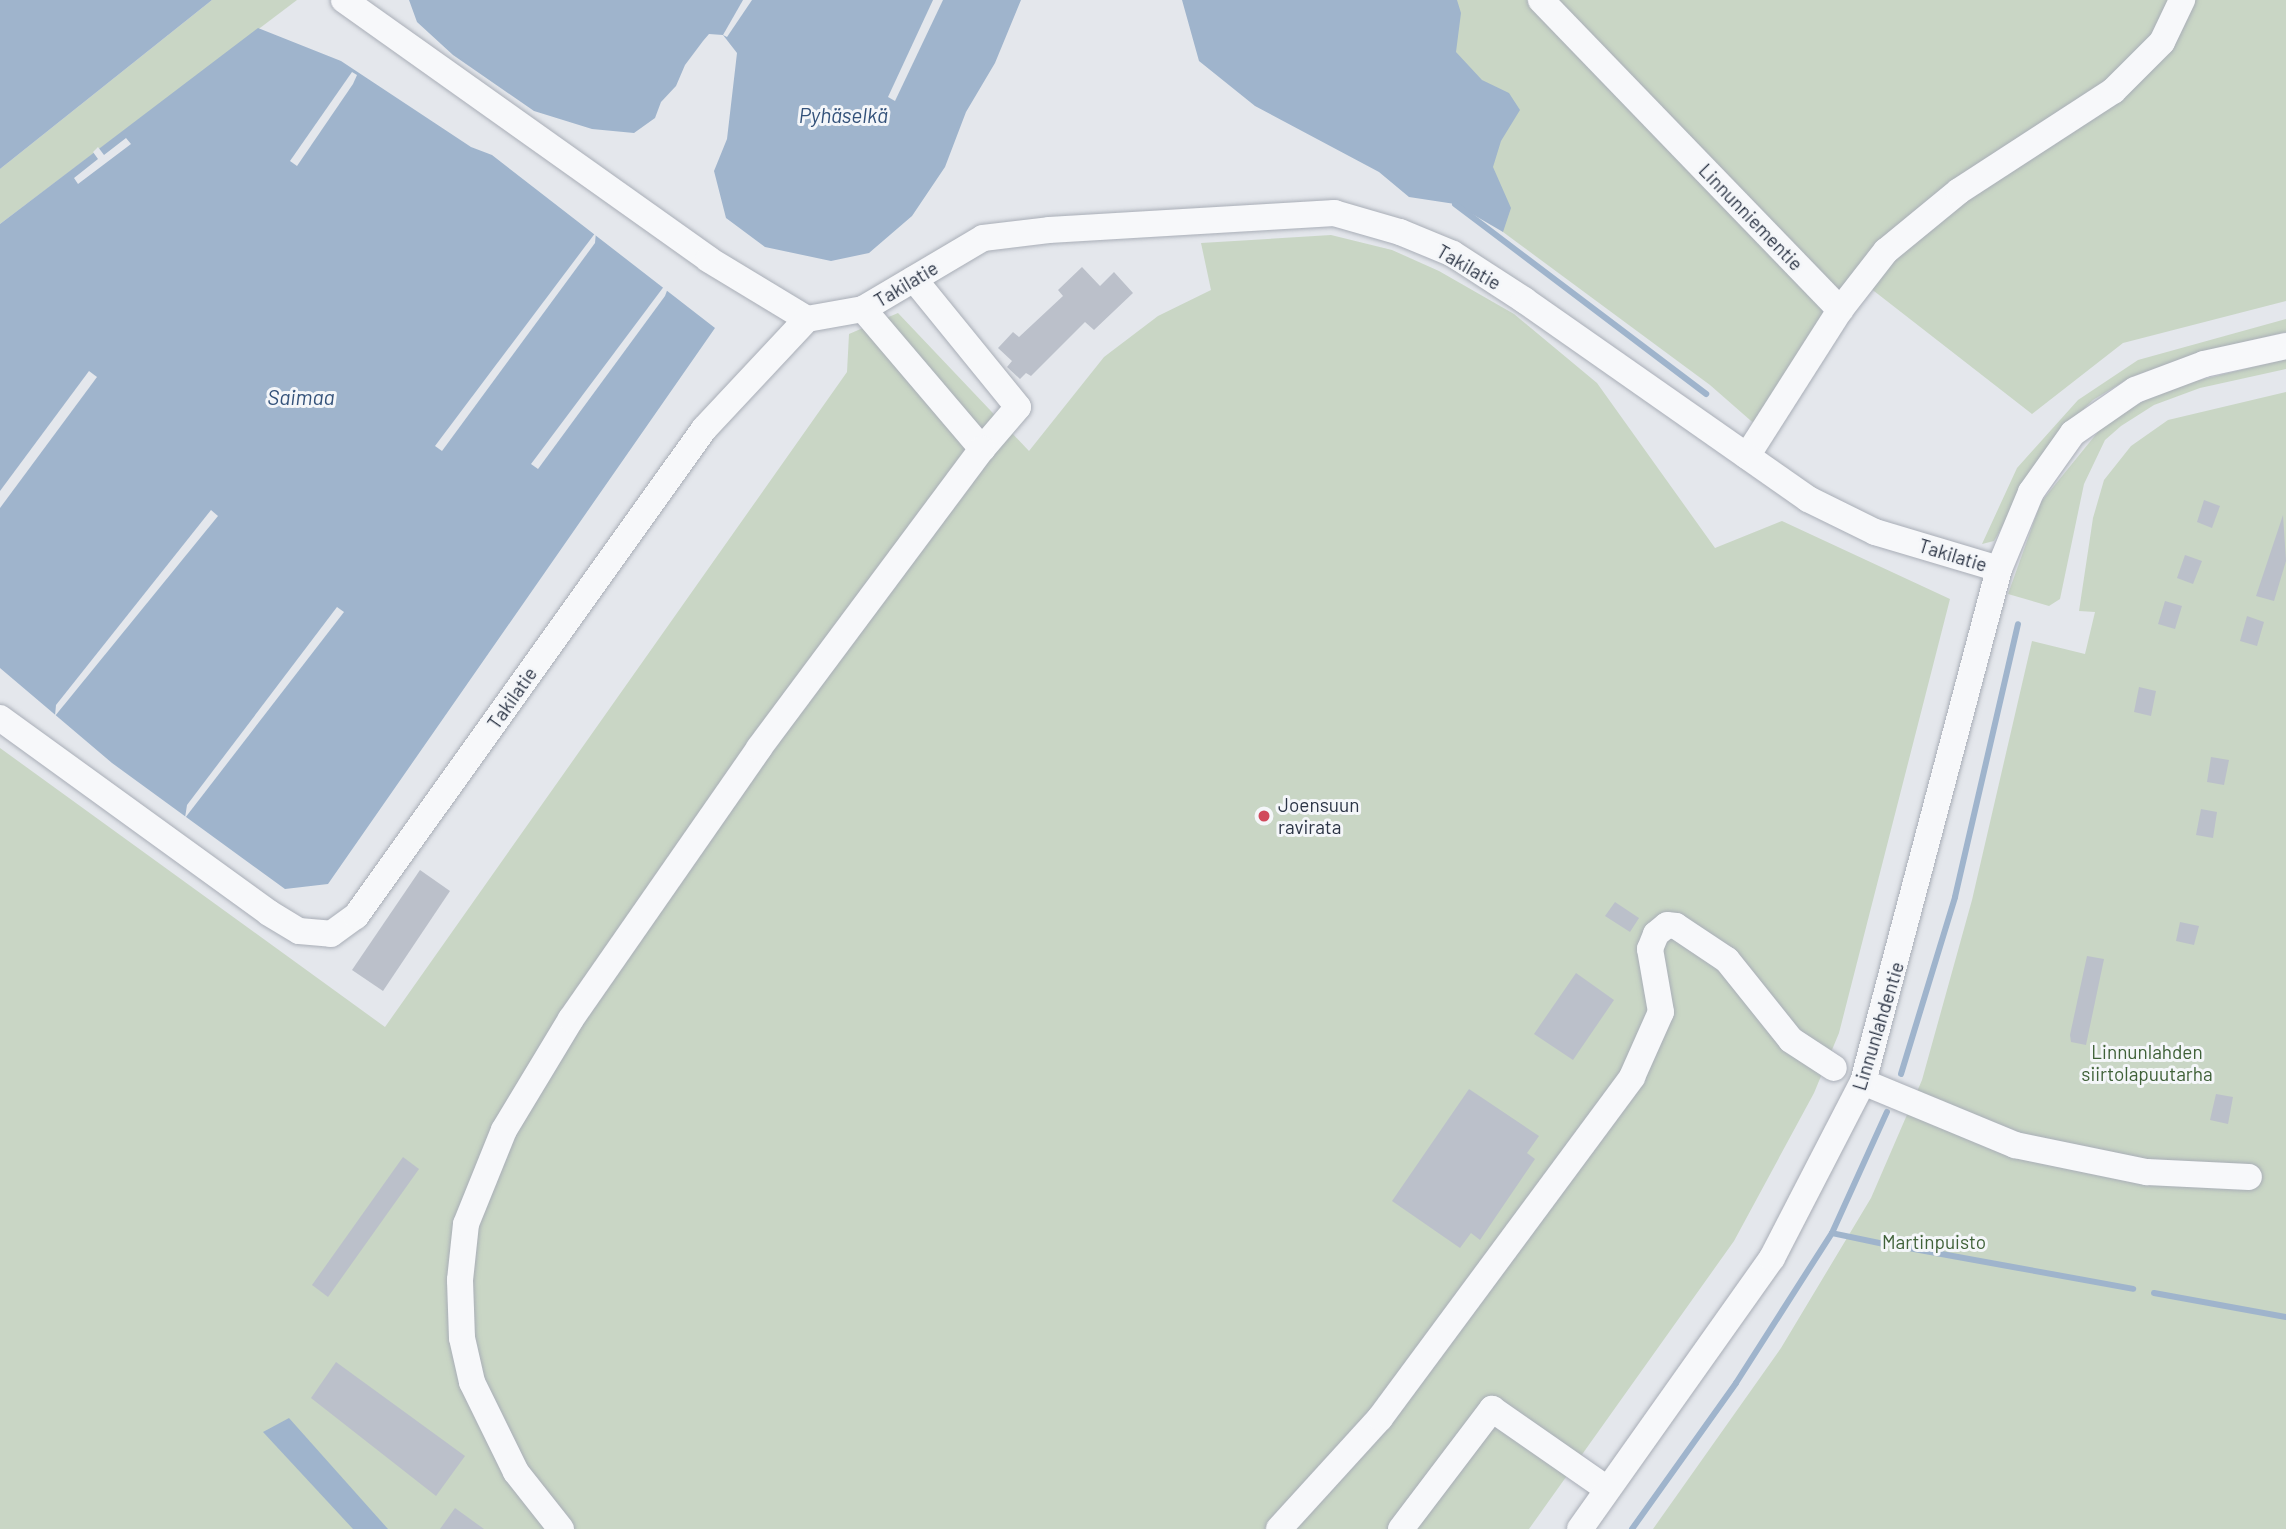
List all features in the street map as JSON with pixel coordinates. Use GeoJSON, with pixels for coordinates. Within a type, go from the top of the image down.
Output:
{"type":"FeatureCollection","features":[{"type":"Feature","properties":{"kind":"street"},"geometry":{"type":"LineString","coordinates":[[344,0],[708,259],[807,319]]}},
{"type":"Feature","properties":{"kind":"street","name":"Linnunniementie"},"geometry":{"type":"LineString","coordinates":[[1541,0],[1840,310]]}},
{"type":"Feature","properties":{"kind":"street"},"geometry":{"type":"LineString","coordinates":[[1747,456],[1840,310],[1886,251],[1959,191],[2113,91],[2162,42],[2182,0]]}},
{"type":"Feature","properties":{"kind":"street","name":"Takilatie"},"geometry":{"type":"LineString","coordinates":[[0,718],[269,913],[299,931],[331,934],[356,916],[704,429],[807,319],[863,309],[984,238],[1049,230],[1334,213],[1400,232],[1453,254],[1808,499],[1875,532],[1999,569]]}},
{"type":"Feature","properties":{"kind":"street"},"geometry":{"type":"LineString","coordinates":[[561,1529],[516,1472],[472,1382],[462,1326],[466,1224],[504,1130],[571,1019],[759,748],[982,449],[1018,407],[914,279]]}},
{"type":"Feature","properties":{"kind":"street"},"geometry":{"type":"LineString","coordinates":[[863,309],[982,449]]}},
{"type":"Feature","properties":{"kind":"street","name":"Linnunlahdentie"},"geometry":{"type":"LineString","coordinates":[[1580,1529],[1772,1258],[1863,1082],[1999,569],[2031,492],[2073,433],[2135,390],[2204,364],[2286,346]]}},
{"type":"Feature","properties":{"kind":"street"},"geometry":{"type":"LineString","coordinates":[[1279,1529],[1380,1418],[1632,1077],[1661,1012],[1650,949],[1656,934],[1667,925],[1676,926],[1727,960],[1791,1041],[1834,1068]]}},
{"type":"Feature","properties":{"kind":"street"},"geometry":{"type":"LineString","coordinates":[[1863,1082],[2015,1145],[2147,1172],[2249,1177]]}},
{"type":"Feature","properties":{"kind":"street"},"geometry":{"type":"LineString","coordinates":[[1401,1529],[1492,1409],[1607,1489]]}},
{"type":"Feature","properties":{"kind":"green space"},"geometry":{"type":"Polygon","coordinates":[[[212,0],[297,0],[0,224],[0,169],[212,0]]]}},
{"type":"Feature","properties":{"kind":"green space"},"geometry":{"type":"Polygon","coordinates":[[[1365,0],[2286,0],[2286,301],[2123,343],[2032,414],[1856,277],[1758,427],[1710,385],[1503,232],[1483,189],[1365,0]]]}},
{"type":"Feature","properties":{"kind":"green space","name":"Joensuun ravirata"},"geometry":{"type":"Polygon","coordinates":[[[1331,235],[1392,250],[1439,271],[1514,314],[1597,383],[1715,548],[1782,521],[1950,599],[1839,1033],[1814,1093],[1734,1241],[1529,1529],[0,1529],[0,748],[385,1027],[847,372],[849,334],[898,313],[1029,451],[1104,357],[1158,316],[1211,290],[1201,243],[1331,235]]]}},
{"type":"Feature","properties":{"kind":"green space"},"geometry":{"type":"Polygon","coordinates":[[[2286,319],[2286,332],[2202,352],[2131,377],[2093,400],[2053,439],[1994,541],[1982,544],[2017,468],[2078,400],[2138,360],[2286,319]]]}},
{"type":"Feature","properties":{"kind":"green space"},"geometry":{"type":"Polygon","coordinates":[[[2286,359],[2286,369],[2200,388],[2154,405],[2121,426],[2105,440],[2084,484],[2060,599],[2049,606],[2008,594],[2041,502],[2106,422],[2167,388],[2286,359]]]}},
{"type":"Feature","properties":{"kind":"green space"},"geometry":{"type":"Polygon","coordinates":[[[2286,392],[2286,1529],[1653,1529],[1781,1348],[1871,1198],[1922,1080],[1972,900],[2032,641],[2085,654],[2095,612],[2079,611],[2093,518],[2104,480],[2131,446],[2168,420],[2286,392]]]}},
{"type":"Feature","properties":{"kind":"water"},"geometry":{"type":"Polygon","coordinates":[[[0,0],[212,0],[0,169],[0,0]]]}},
{"type":"Feature","properties":{"kind":"water","name":"Pyhäselkä"},"geometry":{"type":"Polygon","coordinates":[[[409,0],[1021,0],[995,63],[966,112],[945,167],[912,216],[869,253],[831,261],[765,247],[726,218],[714,171],[727,139],[737,53],[723,35],[709,34],[703,41],[685,65],[676,86],[661,102],[655,118],[634,133],[592,129],[534,111],[453,55],[417,22],[409,0]]]}},
{"type":"Feature","properties":{"kind":"water"},"geometry":{"type":"Polygon","coordinates":[[[1182,0],[1457,0],[1461,13],[1456,52],[1482,80],[1509,93],[1520,110],[1501,141],[1493,167],[1511,208],[1503,232],[1455,204],[1409,197],[1379,172],[1255,106],[1199,61],[1182,0]]]}},
{"type":"Feature","properties":{"kind":"water","name":"Saimaa"},"geometry":{"type":"Polygon","coordinates":[[[258,28],[341,61],[471,147],[492,155],[715,328],[328,884],[285,889],[112,763],[0,668],[0,224],[258,28]]]}},
{"type":"Feature","properties":{"kind":"water"},"geometry":{"type":"Polygon","coordinates":[[[289,1418],[388,1529],[353,1529],[263,1432],[289,1418]]]}},
{"type":"Feature","properties":{"kind":"pier"},"geometry":{"type":"Polygon","coordinates":[[[743,0],[752,0],[727,37],[723,35],[743,0]]]}},
{"type":"Feature","properties":{"kind":"pier"},"geometry":{"type":"Polygon","coordinates":[[[933,0],[943,0],[895,101],[888,97],[933,0]]]}},
{"type":"Feature","properties":{"kind":"pier"},"geometry":{"type":"Polygon","coordinates":[[[352,72],[357,75],[353,84],[297,166],[290,161],[352,72]]]}},
{"type":"Feature","properties":{"kind":"pier"},"geometry":{"type":"Polygon","coordinates":[[[126,138],[131,144],[78,184],[74,178],[98,159],[93,152],[98,147],[104,155],[126,138]]]}},
{"type":"Feature","properties":{"kind":"pier"},"geometry":{"type":"Polygon","coordinates":[[[596,232],[595,243],[442,451],[435,446],[596,232]]]}},
{"type":"Feature","properties":{"kind":"pier"},"geometry":{"type":"Polygon","coordinates":[[[665,285],[668,288],[665,296],[538,469],[531,464],[665,285]]]}},
{"type":"Feature","properties":{"kind":"pier"},"geometry":{"type":"Polygon","coordinates":[[[89,371],[97,377],[0,508],[0,491],[89,371]]]}},
{"type":"Feature","properties":{"kind":"pier"},"geometry":{"type":"Polygon","coordinates":[[[211,510],[218,516],[55,716],[56,705],[211,510]]]}},
{"type":"Feature","properties":{"kind":"pier"},"geometry":{"type":"Polygon","coordinates":[[[337,607],[344,612],[185,818],[187,805],[337,607]]]}},
{"type":"Feature","properties":{"kind":"building"},"geometry":{"type":"Polygon","coordinates":[[[1082,267],[1100,286],[1114,272],[1133,293],[1094,330],[1085,322],[1031,376],[1026,373],[1020,379],[1007,367],[1012,361],[998,348],[1013,332],[1019,337],[1063,296],[1058,290],[1082,267]]]}},
{"type":"Feature","properties":{"kind":"building"},"geometry":{"type":"Polygon","coordinates":[[[2204,500],[2220,506],[2212,528],[2197,522],[2204,500]]]}},
{"type":"Feature","properties":{"kind":"building"},"geometry":{"type":"Polygon","coordinates":[[[2283,515],[2286,561],[2274,601],[2256,596],[2283,515]]]}},
{"type":"Feature","properties":{"kind":"building"},"geometry":{"type":"Polygon","coordinates":[[[2185,555],[2202,561],[2193,584],[2177,578],[2185,555]]]}},
{"type":"Feature","properties":{"kind":"building"},"geometry":{"type":"Polygon","coordinates":[[[2165,601],[2182,606],[2175,629],[2158,624],[2165,601]]]}},
{"type":"Feature","properties":{"kind":"building"},"geometry":{"type":"Polygon","coordinates":[[[2247,616],[2264,622],[2257,646],[2240,641],[2247,616]]]}},
{"type":"Feature","properties":{"kind":"building"},"geometry":{"type":"Polygon","coordinates":[[[2139,687],[2156,691],[2151,716],[2134,712],[2139,687]]]}},
{"type":"Feature","properties":{"kind":"building"},"geometry":{"type":"Polygon","coordinates":[[[2211,757],[2229,760],[2224,785],[2207,782],[2211,757]]]}},
{"type":"Feature","properties":{"kind":"building"},"geometry":{"type":"Polygon","coordinates":[[[2201,809],[2217,812],[2213,838],[2196,835],[2201,809]]]}},
{"type":"Feature","properties":{"kind":"building"},"geometry":{"type":"Polygon","coordinates":[[[420,870],[450,891],[383,991],[352,970],[420,870]]]}},
{"type":"Feature","properties":{"kind":"building"},"geometry":{"type":"Polygon","coordinates":[[[1615,902],[1639,918],[1630,932],[1605,916],[1615,902]]]}},
{"type":"Feature","properties":{"kind":"building"},"geometry":{"type":"Polygon","coordinates":[[[2180,922],[2199,926],[2194,945],[2176,941],[2180,922]]]}},
{"type":"Feature","properties":{"kind":"building"},"geometry":{"type":"Polygon","coordinates":[[[2087,956],[2104,959],[2086,1045],[2071,1042],[2070,1035],[2087,956]]]}},
{"type":"Feature","properties":{"kind":"building"},"geometry":{"type":"Polygon","coordinates":[[[1576,973],[1614,1000],[1573,1060],[1534,1034],[1576,973]]]}},
{"type":"Feature","properties":{"kind":"building"},"geometry":{"type":"Polygon","coordinates":[[[1469,1089],[1539,1136],[1527,1153],[1535,1159],[1480,1240],[1471,1233],[1460,1248],[1392,1201],[1469,1089]]]}},
{"type":"Feature","properties":{"kind":"building"},"geometry":{"type":"Polygon","coordinates":[[[2216,1094],[2233,1097],[2228,1124],[2210,1120],[2216,1094]]]}},
{"type":"Feature","properties":{"kind":"building"},"geometry":{"type":"Polygon","coordinates":[[[403,1157],[419,1169],[328,1297],[312,1285],[403,1157]]]}},
{"type":"Feature","properties":{"kind":"building"},"geometry":{"type":"Polygon","coordinates":[[[336,1362],[465,1456],[436,1496],[311,1398],[336,1362]]]}},
{"type":"Feature","properties":{"kind":"building"},"geometry":{"type":"Polygon","coordinates":[[[455,1508],[484,1529],[440,1529],[455,1508]]]}},
{"type":"Feature","properties":{"kind":"waterway"},"geometry":{"type":"LineString","coordinates":[[1455,204],[1706,394]]}},
{"type":"Feature","properties":{"kind":"waterway"},"geometry":{"type":"LineString","coordinates":[[1901,1074],[1955,897],[2018,624]]}},
{"type":"Feature","properties":{"kind":"waterway"},"geometry":{"type":"LineString","coordinates":[[1884,1244],[1832,1233],[1887,1112]]}},
{"type":"Feature","properties":{"kind":"waterway"},"geometry":{"type":"LineString","coordinates":[[1632,1529],[1736,1383],[1832,1233]]}},
{"type":"Feature","properties":{"kind":"waterway"},"geometry":{"type":"LineString","coordinates":[[1903,1247],[2133,1289]]}},
{"type":"Feature","properties":{"kind":"waterway"},"geometry":{"type":"LineString","coordinates":[[2154,1293],[2286,1317]]}},
{"type":"Feature","properties":{"kind":"place","name":"Joensuun ravirata"},"geometry":{"type":"Point","coordinates":[1264,816]}},
{"type":"Feature","properties":{"kind":"park label","name":"Linnunlahden siirtolapuutarha"},"geometry":{"type":"Point","coordinates":[2147,1063]}},
{"type":"Feature","properties":{"kind":"park label","name":"Martinpuisto"},"geometry":{"type":"Point","coordinates":[1934,1242]}}]}
